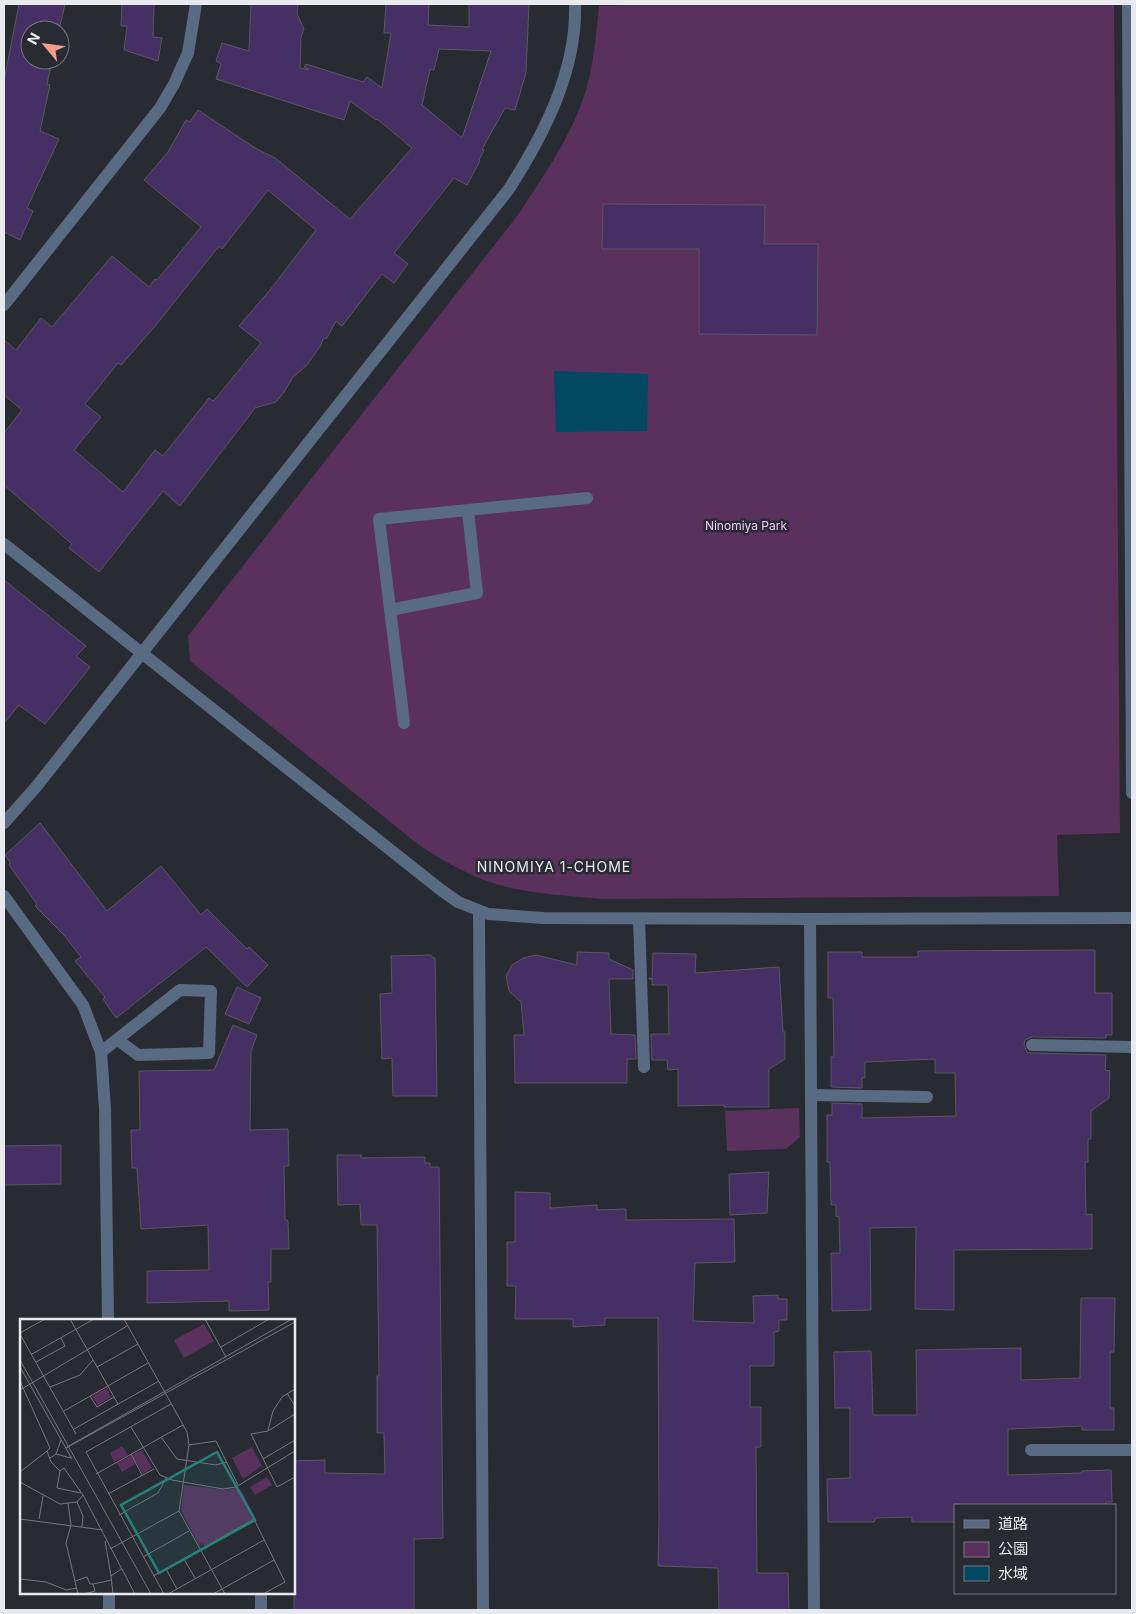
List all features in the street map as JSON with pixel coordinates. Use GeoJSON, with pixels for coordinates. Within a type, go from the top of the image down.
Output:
{"type":"FeatureCollection","features":[{"type":"Feature","properties":{"kind":"street"},"geometry":{"type":"LineString","coordinates":[[4,305],[160,108],[174,84],[188,53],[196,4]]}},
{"type":"Feature","properties":{"kind":"street"},"geometry":{"type":"LineString","coordinates":[[4,823],[36,787],[509,189],[525,163],[558,96],[571,46],[575,4]]}},
{"type":"Feature","properties":{"kind":"street"},"geometry":{"type":"LineString","coordinates":[[1132,4],[1128,4],[1132,793]]}},
{"type":"Feature","properties":{"kind":"street"},"geometry":{"type":"LineString","coordinates":[[404,723],[379,519],[587,498]]}},
{"type":"Feature","properties":{"kind":"street"},"geometry":{"type":"LineString","coordinates":[[390,610],[477,593],[468,511]]}},
{"type":"Feature","properties":{"kind":"street"},"geometry":{"type":"LineString","coordinates":[[4,544],[441,890],[458,902],[479,911],[497,915],[543,918],[1132,918]]}},
{"type":"Feature","properties":{"kind":"street"},"geometry":{"type":"LineString","coordinates":[[4,896],[83,1005],[101,1052],[105,1108],[108,1319]]}},
{"type":"Feature","properties":{"kind":"street"},"geometry":{"type":"LineString","coordinates":[[479,911],[483,1610]]}},
{"type":"Feature","properties":{"kind":"street"},"geometry":{"type":"LineString","coordinates":[[639,919],[644,1067]]}},
{"type":"Feature","properties":{"kind":"street"},"geometry":{"type":"LineString","coordinates":[[810,919],[814,1610]]}},
{"type":"Feature","properties":{"kind":"street"},"geometry":{"type":"LineString","coordinates":[[101,1052],[180,990],[211,991],[209,1053],[138,1055],[118,1040]]}},
{"type":"Feature","properties":{"kind":"street"},"geometry":{"type":"LineString","coordinates":[[1032,1045],[1132,1047]]}},
{"type":"Feature","properties":{"kind":"street"},"geometry":{"type":"LineString","coordinates":[[811,1095],[927,1097]]}},
{"type":"Feature","properties":{"kind":"street"},"geometry":{"type":"LineString","coordinates":[[1031,1450],[1132,1450]]}},
{"type":"Feature","properties":{"kind":"street"},"geometry":{"type":"LineString","coordinates":[[109,1594],[109,1610]]}},
{"type":"Feature","properties":{"kind":"street"},"geometry":{"type":"LineString","coordinates":[[261,1594],[261,1610]]}},
{"type":"Feature","properties":{"kind":"green space","name":"Ninomiya Park"},"geometry":{"type":"Polygon","coordinates":[[[659,4],[1114,4],[1120,833],[1057,835],[1059,896],[602,899],[515,889],[460,869],[419,845],[190,661],[188,636],[518,215],[547,170],[573,123],[586,90],[593,59],[599,6],[659,4]]]}},
{"type":"Feature","properties":{"kind":"green space"},"geometry":{"type":"Polygon","coordinates":[[[799,1108],[800,1137],[786,1149],[727,1151],[725,1111],[799,1108]]]}},
{"type":"Feature","properties":{"kind":"water"},"geometry":{"type":"Polygon","coordinates":[[[554,371],[648,374],[647,431],[556,432],[554,371]]]}},
{"type":"Feature","properties":{"kind":"building"},"geometry":{"type":"Polygon","coordinates":[[[19,4],[65,4],[61,20],[20,20],[20,70],[50,70],[47,84],[50,85],[40,131],[59,139],[27,208],[33,211],[20,240],[4,232],[4,81],[19,4]]]}},
{"type":"Feature","properties":{"kind":"building"},"geometry":{"type":"Polygon","coordinates":[[[122,4],[154,4],[153,37],[162,38],[158,61],[124,50],[127,26],[121,26],[122,4]]]}},
{"type":"Feature","properties":{"kind":"building"},"geometry":{"type":"Polygon","coordinates":[[[251,4],[298,4],[297,14],[304,29],[301,37],[300,68],[309,70],[304,67],[306,64],[363,82],[367,77],[382,88],[391,33],[384,33],[386,4],[429,4],[428,25],[469,27],[469,4],[529,4],[526,73],[515,110],[505,108],[482,149],[484,150],[480,161],[467,185],[454,178],[394,253],[408,264],[394,283],[382,274],[342,326],[336,321],[327,338],[323,339],[307,365],[293,377],[276,402],[255,408],[180,506],[163,491],[99,572],[69,548],[72,544],[4,485],[4,433],[22,410],[4,395],[4,340],[16,350],[41,318],[52,327],[112,256],[149,287],[155,279],[157,280],[201,227],[144,180],[168,152],[186,120],[190,122],[198,110],[255,148],[275,158],[350,219],[412,148],[377,119],[350,101],[344,120],[216,79],[221,64],[216,61],[222,43],[249,51],[251,4]],[[439,49],[434,70],[430,69],[422,105],[462,138],[491,51],[439,49]],[[268,190],[222,249],[219,246],[156,325],[121,365],[118,363],[85,404],[101,417],[74,450],[123,492],[155,450],[163,456],[209,398],[213,401],[217,397],[261,343],[239,326],[270,290],[316,230],[268,190]]]}},
{"type":"Feature","properties":{"kind":"building"},"geometry":{"type":"Polygon","coordinates":[[[603,204],[765,205],[764,244],[818,244],[817,335],[699,334],[699,249],[602,249],[603,204]]]}},
{"type":"Feature","properties":{"kind":"building"},"geometry":{"type":"Polygon","coordinates":[[[4,580],[86,646],[76,656],[90,667],[45,724],[19,705],[4,723],[4,580]]]}},
{"type":"Feature","properties":{"kind":"building"},"geometry":{"type":"Polygon","coordinates":[[[40,823],[107,911],[161,866],[201,915],[207,909],[247,949],[249,947],[268,965],[247,987],[206,947],[116,1018],[103,999],[105,997],[75,961],[81,957],[64,935],[35,906],[37,904],[9,865],[10,862],[5,855],[40,823]]]}},
{"type":"Feature","properties":{"kind":"building"},"geometry":{"type":"Polygon","coordinates":[[[1095,950],[1095,993],[1112,993],[1112,1035],[1106,1035],[1106,1038],[1032,1037],[1025,1040],[1024,1045],[1027,1052],[1032,1053],[1106,1055],[1105,1070],[1110,1071],[1109,1098],[1091,1111],[1091,1139],[1088,1139],[1088,1162],[1085,1162],[1086,1215],[1092,1214],[1092,1249],[954,1250],[954,1310],[915,1309],[916,1227],[870,1228],[871,1310],[832,1311],[831,1253],[840,1253],[839,1217],[836,1216],[836,1205],[831,1205],[830,1162],[827,1162],[827,1115],[832,1115],[832,1103],[862,1104],[862,1118],[956,1116],[955,1073],[935,1073],[935,1059],[865,1062],[865,1078],[862,1078],[862,1088],[831,1087],[831,1056],[834,1058],[833,998],[828,998],[828,952],[862,952],[862,957],[918,957],[918,951],[1095,950]]]}},
{"type":"Feature","properties":{"kind":"building"},"geometry":{"type":"Polygon","coordinates":[[[577,952],[609,953],[609,959],[633,970],[633,979],[609,979],[611,1034],[635,1035],[636,1059],[627,1059],[627,1083],[515,1083],[514,1035],[524,1035],[521,1002],[509,991],[506,976],[512,965],[523,958],[536,955],[577,965],[577,952]]]}},
{"type":"Feature","properties":{"kind":"building"},"geometry":{"type":"Polygon","coordinates":[[[653,953],[696,954],[695,973],[779,967],[783,1032],[785,1032],[785,1059],[769,1069],[769,1107],[724,1107],[724,1105],[678,1106],[678,1069],[668,1070],[667,1060],[652,1060],[651,1034],[669,1034],[668,985],[652,985],[653,953]]]}},
{"type":"Feature","properties":{"kind":"building"},"geometry":{"type":"Polygon","coordinates":[[[431,955],[435,958],[437,1096],[393,1096],[392,1058],[382,1059],[380,994],[392,993],[391,956],[431,955]]]}},
{"type":"Feature","properties":{"kind":"building"},"geometry":{"type":"Polygon","coordinates":[[[237,987],[261,998],[249,1024],[225,1014],[237,987]]]}},
{"type":"Feature","properties":{"kind":"building"},"geometry":{"type":"Polygon","coordinates":[[[233,1025],[257,1035],[251,1051],[250,1130],[288,1129],[289,1166],[284,1166],[285,1219],[288,1221],[289,1249],[271,1249],[271,1282],[268,1282],[269,1310],[229,1311],[229,1301],[147,1303],[147,1271],[209,1270],[208,1225],[141,1229],[137,1168],[132,1168],[131,1130],[140,1130],[139,1071],[214,1070],[233,1025]]]}},
{"type":"Feature","properties":{"kind":"building"},"geometry":{"type":"Polygon","coordinates":[[[61,1145],[61,1184],[4,1185],[4,1146],[61,1145]]]}},
{"type":"Feature","properties":{"kind":"building"},"geometry":{"type":"Polygon","coordinates":[[[337,1155],[361,1155],[361,1158],[425,1157],[425,1163],[430,1163],[430,1167],[439,1167],[443,1538],[414,1539],[414,1610],[294,1610],[295,1461],[325,1460],[325,1473],[385,1474],[384,1433],[377,1433],[377,1376],[379,1376],[377,1225],[361,1225],[360,1204],[338,1205],[337,1155]]]}},
{"type":"Feature","properties":{"kind":"building"},"geometry":{"type":"Polygon","coordinates":[[[769,1172],[767,1213],[730,1215],[729,1174],[769,1172]]]}},
{"type":"Feature","properties":{"kind":"building"},"geometry":{"type":"Polygon","coordinates":[[[515,1192],[550,1193],[550,1208],[597,1205],[597,1210],[626,1209],[626,1220],[734,1219],[735,1262],[695,1263],[693,1321],[754,1323],[753,1296],[778,1295],[778,1299],[787,1299],[787,1320],[779,1320],[779,1331],[774,1332],[774,1366],[750,1366],[750,1407],[761,1407],[761,1447],[756,1447],[757,1573],[788,1573],[789,1610],[719,1610],[718,1568],[658,1566],[658,1318],[605,1318],[605,1325],[573,1327],[573,1319],[515,1319],[516,1286],[507,1286],[507,1242],[515,1242],[515,1192]]]}},
{"type":"Feature","properties":{"kind":"building"},"geometry":{"type":"Polygon","coordinates":[[[1081,1298],[1115,1298],[1114,1352],[1110,1352],[1110,1408],[1114,1408],[1114,1430],[1082,1430],[1082,1426],[1008,1429],[1008,1475],[1082,1473],[1082,1471],[1111,1470],[1112,1502],[1106,1502],[1106,1504],[954,1504],[954,1522],[912,1522],[912,1517],[876,1518],[874,1522],[828,1522],[827,1479],[850,1478],[850,1408],[835,1408],[834,1352],[871,1351],[873,1415],[917,1415],[916,1350],[1021,1348],[1021,1380],[1080,1378],[1081,1298]]]}},
{"type":"Feature","properties":{"kind":"district","name":"NINOMIYA 1-CHOME"},"geometry":{"type":"Point","coordinates":[554,867]}}]}
